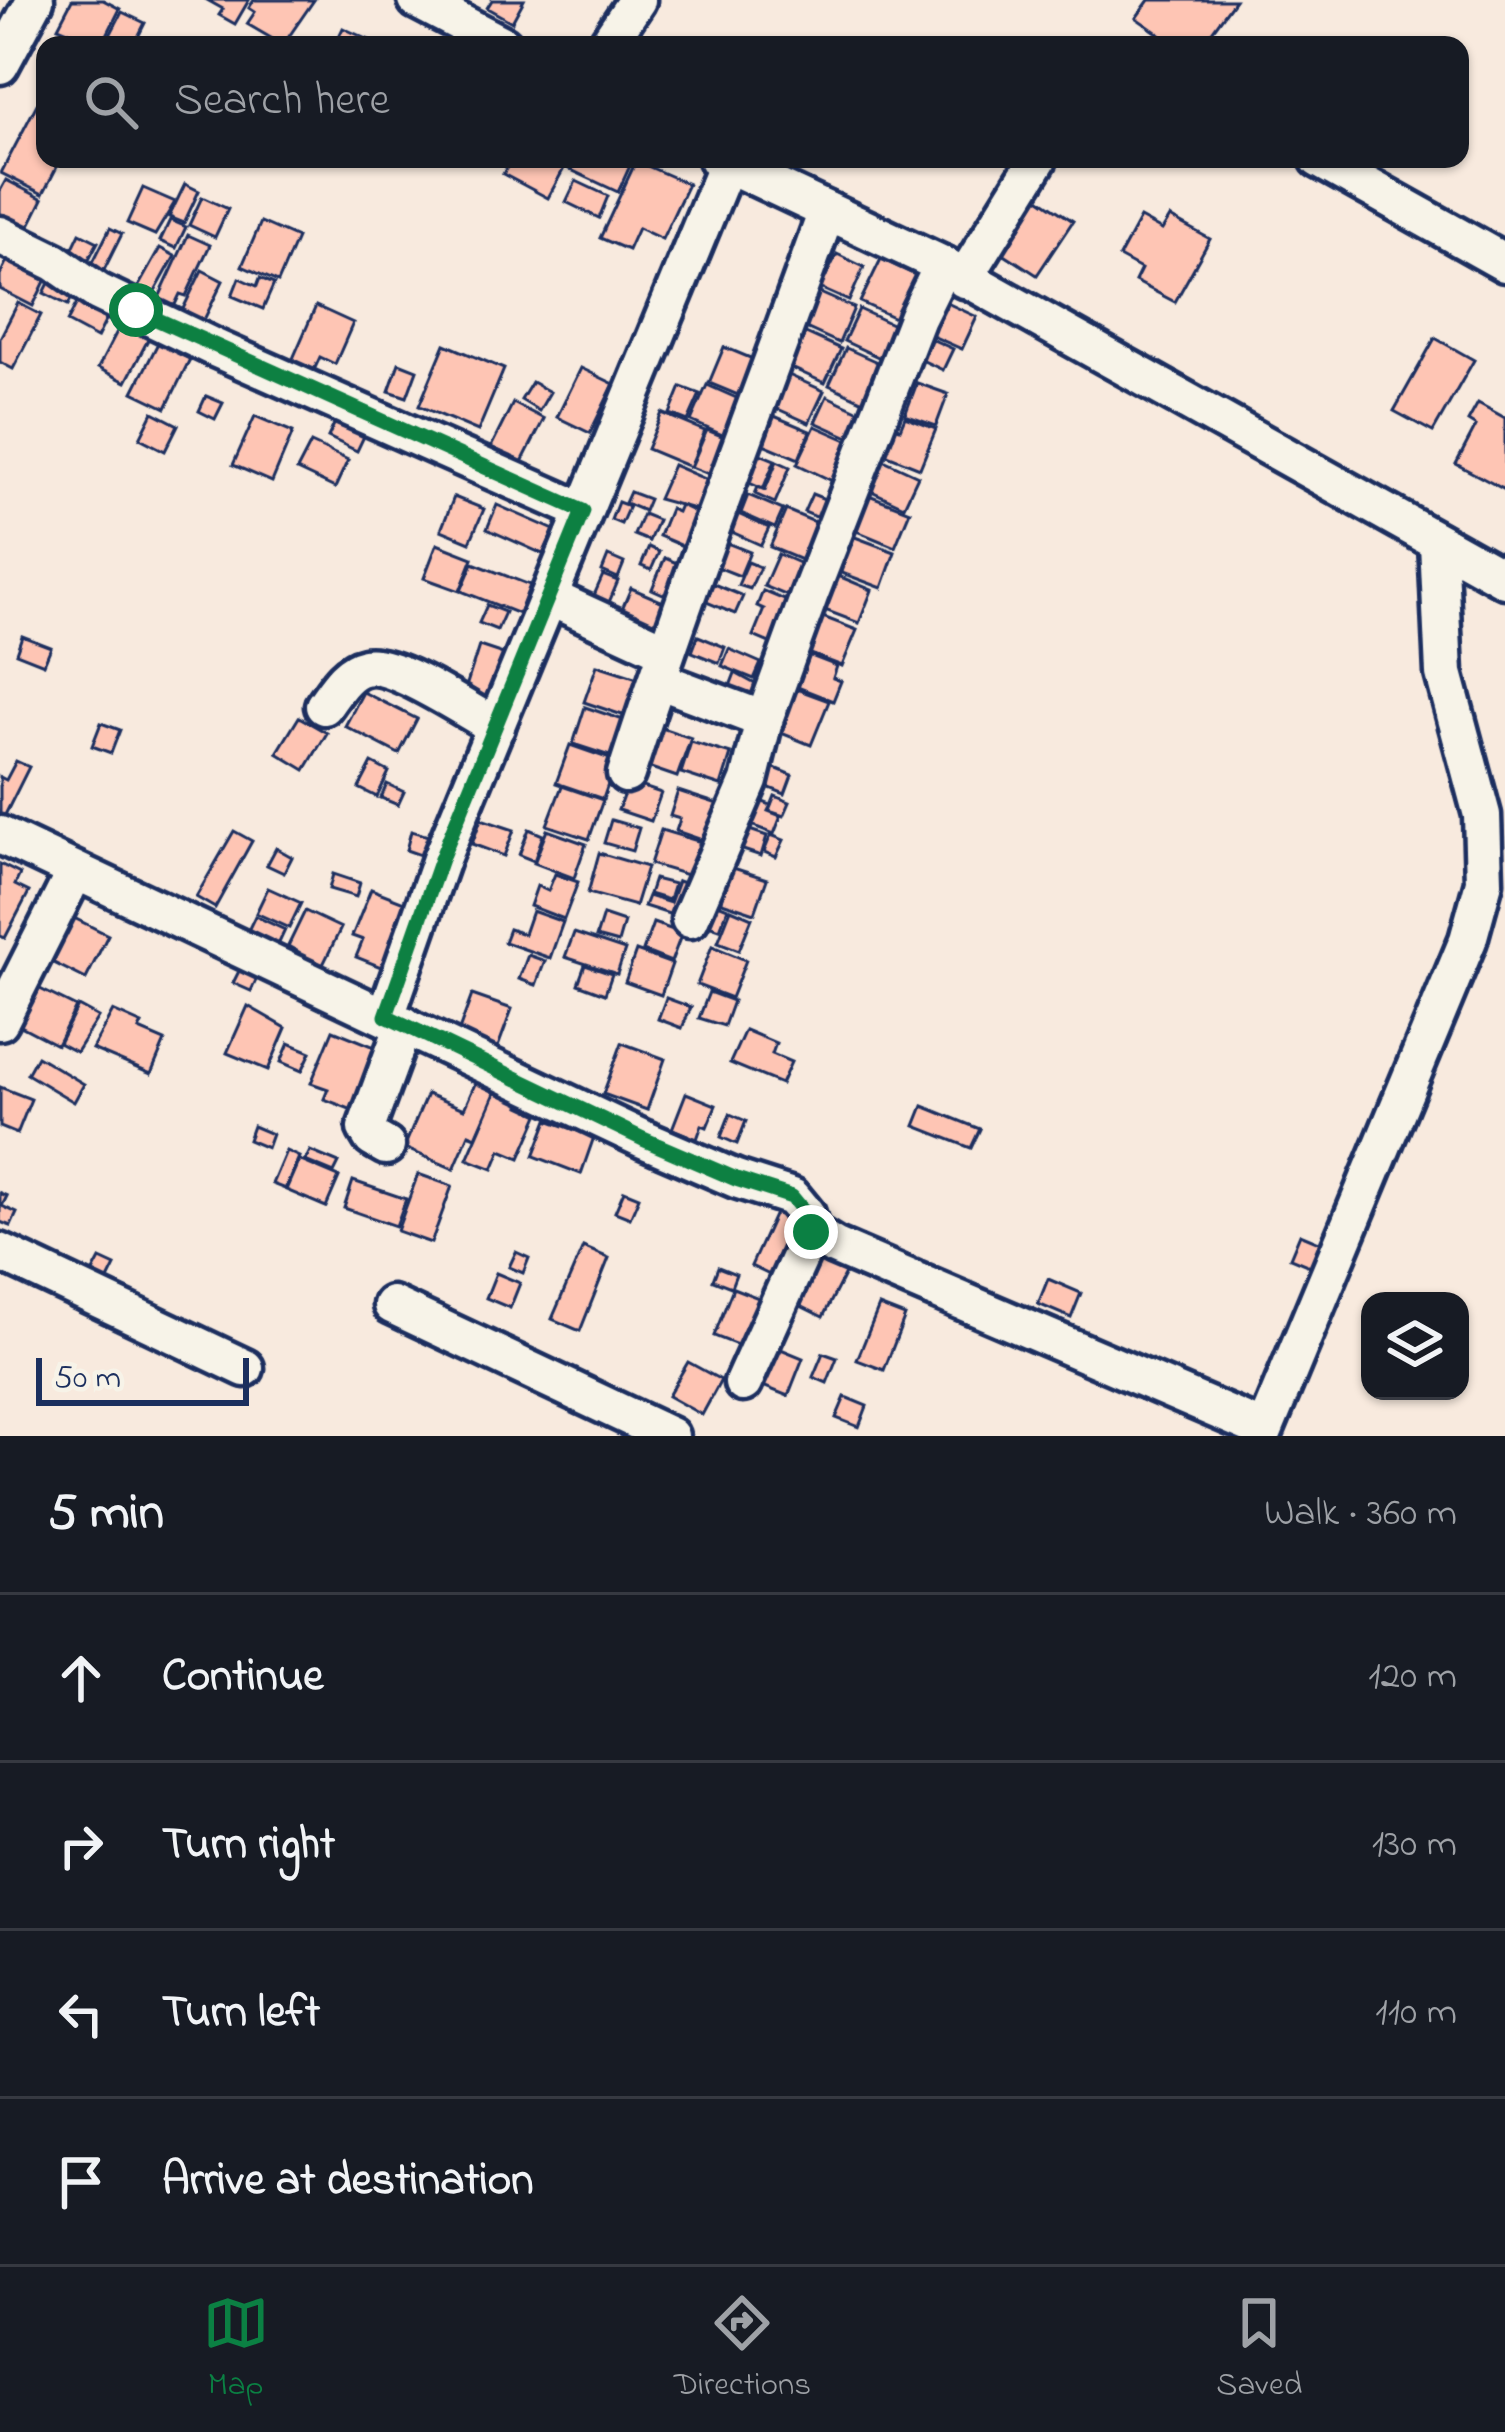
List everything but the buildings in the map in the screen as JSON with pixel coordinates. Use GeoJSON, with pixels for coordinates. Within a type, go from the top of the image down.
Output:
{"type":"FeatureCollection","features":[{"type":"Feature","properties":{"kind":"street"},"geometry":{"type":"LineString","coordinates":[[0,65],[34,0]]}},
{"type":"Feature","properties":{"kind":"street"},"geometry":{"type":"LineString","coordinates":[[613,36],[637,0]]}},
{"type":"Feature","properties":{"kind":"street"},"geometry":{"type":"LineString","coordinates":[[431,3],[487,36]]}},
{"type":"Feature","properties":{"kind":"street"},"geometry":{"type":"LineString","coordinates":[[386,1146],[366,1128],[433,878],[720,168]]}},
{"type":"Feature","properties":{"kind":"street"},"geometry":{"type":"LineString","coordinates":[[735,168],[954,272],[1505,579]]}},
{"type":"Feature","properties":{"kind":"street"},"geometry":{"type":"LineString","coordinates":[[689,919],[749,782],[764,720],[917,318],[1032,168]]}},
{"type":"Feature","properties":{"kind":"street"},"geometry":{"type":"LineString","coordinates":[[1335,168],[1505,263]]}},
{"type":"Feature","properties":{"kind":"street"},"geometry":{"type":"LineString","coordinates":[[626,774],[827,211]]}},
{"type":"Feature","properties":{"kind":"street"},"geometry":{"type":"LineString","coordinates":[[0,235],[55,262],[98,292],[217,349],[583,511]]}},
{"type":"Feature","properties":{"kind":"street"},"geometry":{"type":"LineString","coordinates":[[811,1232],[1263,1433],[1468,940],[1484,882],[1482,814],[1444,674],[1438,542]]}},
{"type":"Feature","properties":{"kind":"street"},"geometry":{"type":"LineString","coordinates":[[549,597],[764,720]]}},
{"type":"Feature","properties":{"kind":"street"},"geometry":{"type":"LineString","coordinates":[[324,706],[343,680],[373,665],[407,678],[496,727]]}},
{"type":"Feature","properties":{"kind":"street"},"geometry":{"type":"LineString","coordinates":[[0,835],[643,1139],[792,1197],[806,1214],[811,1232],[743,1383]]}},
{"type":"Feature","properties":{"kind":"street"},"geometry":{"type":"LineString","coordinates":[[0,1021],[75,872]]}},
{"type":"Feature","properties":{"kind":"street"},"geometry":{"type":"LineString","coordinates":[[0,1252],[245,1368]]}},
{"type":"Feature","properties":{"kind":"street"},"geometry":{"type":"LineString","coordinates":[[392,1305],[670,1436]]}},
{"type":"Feature","properties":{"kind":"route"},"geometry":{"type":"LineString","coordinates":[[136,310],[583,511],[441,859],[386,1016],[643,1139],[792,1197],[806,1214],[811,1232]]}}]}
